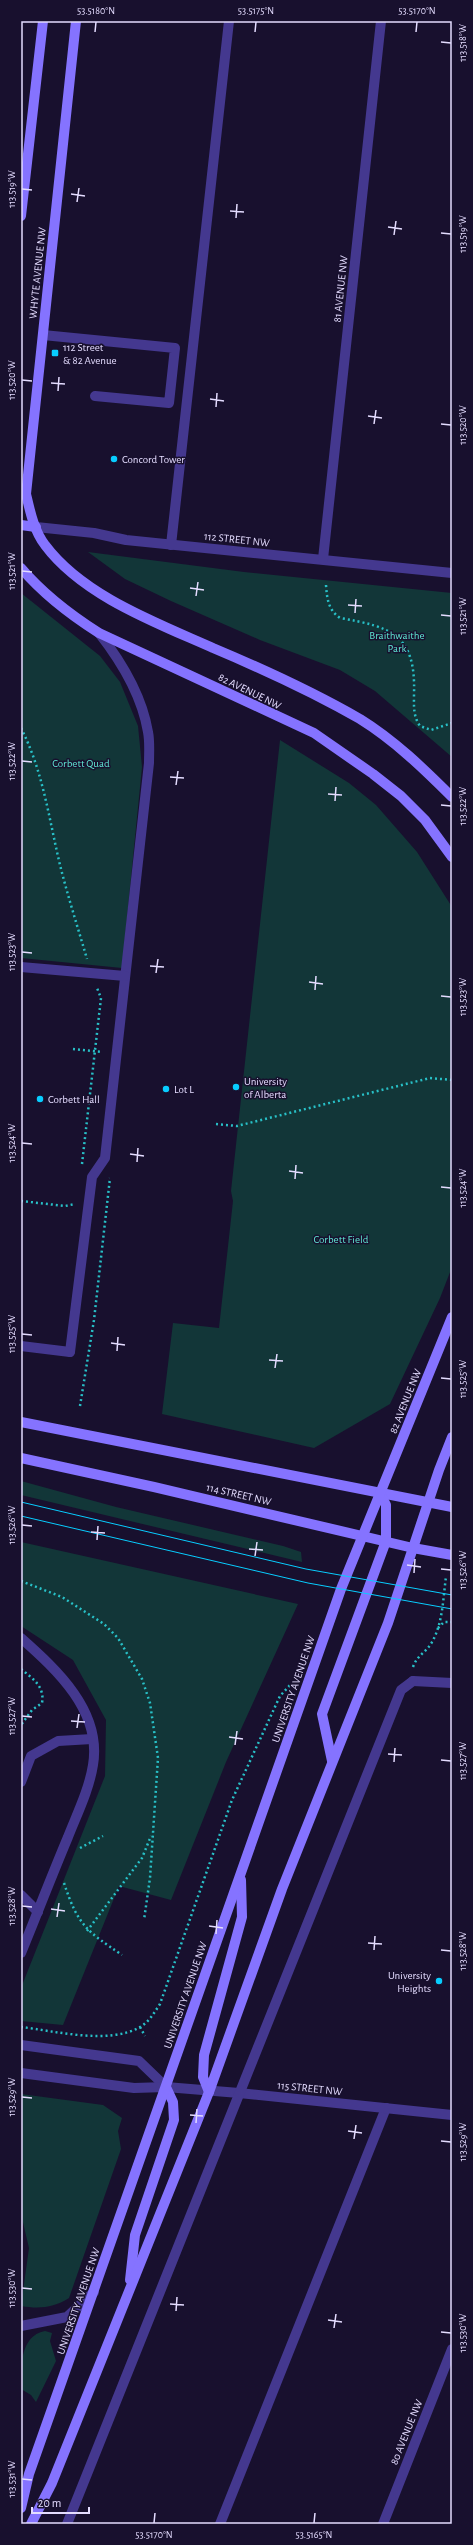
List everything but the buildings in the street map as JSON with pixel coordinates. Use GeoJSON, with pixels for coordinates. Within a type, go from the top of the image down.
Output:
{"type":"FeatureCollection","features":[{"type":"Feature","properties":{"kind":"main road"},"geometry":{"type":"LineString","coordinates":[[21,216],[43,21]]}},
{"type":"Feature","properties":{"kind":"main road","name":"WHYTE AVENUE NW"},"geometry":{"type":"LineString","coordinates":[[36,527],[26,494],[76,21]]}},
{"type":"Feature","properties":{"kind":"main road","name":"112 STREET NW"},"geometry":{"type":"LineString","coordinates":[[21,525],[36,527]]}},
{"type":"Feature","properties":{"kind":"main road"},"geometry":{"type":"LineString","coordinates":[[36,527],[44,544],[53,555],[86,583],[116,603],[304,690],[360,720],[419,764],[452,797]]}},
{"type":"Feature","properties":{"kind":"main road","name":"82 AVENUE NW"},"geometry":{"type":"LineString","coordinates":[[21,568],[41,591],[73,616],[100,632],[314,734],[373,774],[401,796],[425,820],[452,857]]}},
{"type":"Feature","properties":{"kind":"main road","name":"82 AVENUE NW"},"geometry":{"type":"LineString","coordinates":[[380,1493],[452,1317]]}},
{"type":"Feature","properties":{"kind":"main road"},"geometry":{"type":"LineString","coordinates":[[21,1422],[452,1507]]}},
{"type":"Feature","properties":{"kind":"main road"},"geometry":{"type":"LineString","coordinates":[[31,2524],[52,2483],[209,2092],[264,1935],[388,1623],[428,1503],[452,1437]]}},
{"type":"Feature","properties":{"kind":"main road","name":"114 STREET NW"},"geometry":{"type":"LineString","coordinates":[[21,1458],[413,1548],[452,1555]]}},
{"type":"Feature","properties":{"kind":"main road"},"geometry":{"type":"LineString","coordinates":[[332,1761],[322,1719],[323,1708],[386,1541],[386,1505],[380,1493]]}},
{"type":"Feature","properties":{"kind":"main road","name":"UNIVERSITY AVENUE NW"},"geometry":{"type":"LineString","coordinates":[[21,2508],[29,2474],[240,1874],[341,1589],[380,1493]]}},
{"type":"Feature","properties":{"kind":"main road"},"geometry":{"type":"LineString","coordinates":[[209,2092],[204,2077],[204,2055],[242,1917],[240,1874]]}},
{"type":"Feature","properties":{"kind":"main road"},"geometry":{"type":"LineString","coordinates":[[128,2294],[135,2235],[174,2120],[173,2102],[166,2088]]}},
{"type":"Feature","properties":{"kind":"street"},"geometry":{"type":"LineString","coordinates":[[171,545],[229,21]]}},
{"type":"Feature","properties":{"kind":"street","name":"81 AVENUE NW"},"geometry":{"type":"LineString","coordinates":[[323,559],[381,21]]}},
{"type":"Feature","properties":{"kind":"street"},"geometry":{"type":"LineString","coordinates":[[43,335],[175,348],[169,403],[95,396]]}},
{"type":"Feature","properties":{"kind":"street","name":"112 STREET NW"},"geometry":{"type":"LineString","coordinates":[[36,527],[171,545],[452,573]]}},
{"type":"Feature","properties":{"kind":"street"},"geometry":{"type":"LineString","coordinates":[[21,1346],[70,1352],[92,1177],[105,1158],[117,1054],[149,762],[149,732],[135,693],[123,667],[100,632]]}},
{"type":"Feature","properties":{"kind":"street"},"geometry":{"type":"LineString","coordinates":[[21,966],[125,976]]}},
{"type":"Feature","properties":{"kind":"street"},"geometry":{"type":"LineString","coordinates":[[21,1638],[61,1675],[77,1697],[92,1739],[94,1764],[90,1779],[58,1862],[21,1953]]}},
{"type":"Feature","properties":{"kind":"street"},"geometry":{"type":"LineString","coordinates":[[67,2524],[401,1690],[413,1681],[452,1683]]}},
{"type":"Feature","properties":{"kind":"street"},"geometry":{"type":"LineString","coordinates":[[21,1782],[31,1756],[58,1741],[92,1739]]}},
{"type":"Feature","properties":{"kind":"street"},"geometry":{"type":"LineString","coordinates":[[21,1895],[38,1912]]}},
{"type":"Feature","properties":{"kind":"street"},"geometry":{"type":"LineString","coordinates":[[21,2045],[140,2061],[166,2088]]}},
{"type":"Feature","properties":{"kind":"street","name":"115 STREET NW"},"geometry":{"type":"LineString","coordinates":[[21,2073],[134,2088],[166,2088],[239,2094],[452,2115]]}},
{"type":"Feature","properties":{"kind":"street"},"geometry":{"type":"LineString","coordinates":[[220,2524],[386,2108]]}},
{"type":"Feature","properties":{"kind":"street"},"geometry":{"type":"LineString","coordinates":[[21,2326],[66,2317],[94,2292]]}},
{"type":"Feature","properties":{"kind":"street","name":"80 AVENUE NW"},"geometry":{"type":"LineString","coordinates":[[383,2524],[452,2349]]}},
{"type":"Feature","properties":{"kind":"path"},"geometry":{"type":"LineString","coordinates":[[326,585],[329,604],[334,614],[340,618],[383,628],[396,636],[404,645],[415,671],[414,715],[420,726],[431,730],[452,723]]}},
{"type":"Feature","properties":{"kind":"path"},"geometry":{"type":"LineString","coordinates":[[418,730],[420,726]]}},
{"type":"Feature","properties":{"kind":"path"},"geometry":{"type":"LineString","coordinates":[[21,728],[30,746],[43,788],[60,866],[91,972],[101,998],[82,1166]]}},
{"type":"Feature","properties":{"kind":"path"},"geometry":{"type":"LineString","coordinates":[[89,987],[97,988]]}},
{"type":"Feature","properties":{"kind":"path"},"geometry":{"type":"LineString","coordinates":[[73,1049],[117,1054]]}},
{"type":"Feature","properties":{"kind":"path"},"geometry":{"type":"LineString","coordinates":[[216,1124],[238,1126],[430,1078],[452,1080]]}},
{"type":"Feature","properties":{"kind":"path"},"geometry":{"type":"LineString","coordinates":[[80,1406],[94,1320],[110,1173]]}},
{"type":"Feature","properties":{"kind":"path"},"geometry":{"type":"LineString","coordinates":[[21,1201],[65,1206],[78,1204]]}},
{"type":"Feature","properties":{"kind":"path"},"geometry":{"type":"LineString","coordinates":[[413,1681],[415,1660],[430,1646],[437,1628],[446,1577]]}},
{"type":"Feature","properties":{"kind":"path"},"geometry":{"type":"LineString","coordinates":[[21,1581],[62,1597],[84,1609],[118,1638],[132,1658],[142,1679],[156,1733],[158,1787],[150,1878],[144,1920]]}},
{"type":"Feature","properties":{"kind":"path"},"geometry":{"type":"LineString","coordinates":[[437,1628],[444,1622],[452,1622]]}},
{"type":"Feature","properties":{"kind":"path"},"geometry":{"type":"LineString","coordinates":[[21,1669],[38,1684],[43,1696],[42,1703],[32,1710],[21,1725]]}},
{"type":"Feature","properties":{"kind":"path"},"geometry":{"type":"LineString","coordinates":[[21,2027],[105,2036],[140,2027],[151,2018],[160,2004],[232,1800],[280,1696],[295,1679]]}},
{"type":"Feature","properties":{"kind":"path"},"geometry":{"type":"LineString","coordinates":[[87,1931],[142,1858],[153,1833]]}},
{"type":"Feature","properties":{"kind":"path"},"geometry":{"type":"LineString","coordinates":[[58,1862],[71,1905],[87,1931],[122,1955]]}},
{"type":"Feature","properties":{"kind":"path"},"geometry":{"type":"LineString","coordinates":[[140,2027],[145,2036]]}},
{"type":"Feature","properties":{"kind":"green space","name":"Braithwaithe Park"},"geometry":{"type":"Polygon","coordinates":[[[88,552],[244,572],[452,593],[452,757],[375,691],[340,670],[260,640],[171,601],[125,579],[88,552]]]}},
{"type":"Feature","properties":{"kind":"green space","name":"Corbett Quad"},"geometry":{"type":"Polygon","coordinates":[[[21,593],[100,656],[120,682],[138,726],[142,767],[122,968],[21,958],[21,593]]]}},
{"type":"Feature","properties":{"kind":"green space","name":"Corbett Field"},"geometry":{"type":"Polygon","coordinates":[[[280,740],[349,783],[376,805],[417,852],[452,907],[452,1267],[440,1298],[390,1404],[314,1448],[162,1414],[173,1323],[219,1328],[233,1201],[231,1191],[280,740]]]}},
{"type":"Feature","properties":{"kind":"green space"},"geometry":{"type":"Polygon","coordinates":[[[21,1481],[116,1507],[283,1546],[301,1552],[302,1562],[21,1495],[21,1481]]]}},
{"type":"Feature","properties":{"kind":"green space"},"geometry":{"type":"Polygon","coordinates":[[[21,1542],[298,1604],[226,1762],[171,1900],[119,1886],[63,2025],[21,2021],[21,1988],[105,1776],[106,1720],[73,1660],[21,1626],[21,1542]]]}},
{"type":"Feature","properties":{"kind":"green space"},"geometry":{"type":"Polygon","coordinates":[[[21,2094],[103,2105],[122,2118],[118,2131],[121,2149],[69,2298],[52,2306],[46,2307],[21,2306],[29,2248],[21,2214],[21,2094]]]}},
{"type":"Feature","properties":{"kind":"green space"},"geometry":{"type":"Polygon","coordinates":[[[45,2331],[52,2333],[50,2341],[56,2361],[36,2402],[31,2395],[21,2389],[23,2354],[30,2339],[45,2331]]]}},
{"type":"Feature","properties":{"kind":"tram line"},"geometry":{"type":"LineString","coordinates":[[21,1502],[306,1569],[452,1595]]}},
{"type":"Feature","properties":{"kind":"tram line"},"geometry":{"type":"LineString","coordinates":[[21,1516],[308,1583],[452,1609]]}},
{"type":"Feature","properties":{"kind":"place","name":"112 Street & 82 Avenue"},"geometry":{"type":"Point","coordinates":[55,353]}},
{"type":"Feature","properties":{"kind":"place","name":"Concord Tower"},"geometry":{"type":"Point","coordinates":[114,459]}},
{"type":"Feature","properties":{"kind":"place","name":"University of Alberta"},"geometry":{"type":"Point","coordinates":[236,1087]}},
{"type":"Feature","properties":{"kind":"place","name":"Lot L"},"geometry":{"type":"Point","coordinates":[166,1089]}},
{"type":"Feature","properties":{"kind":"place","name":"Corbett Hall"},"geometry":{"type":"Point","coordinates":[40,1099]}},
{"type":"Feature","properties":{"kind":"place","name":"University Heights"},"geometry":{"type":"Point","coordinates":[439,1981]}}]}
